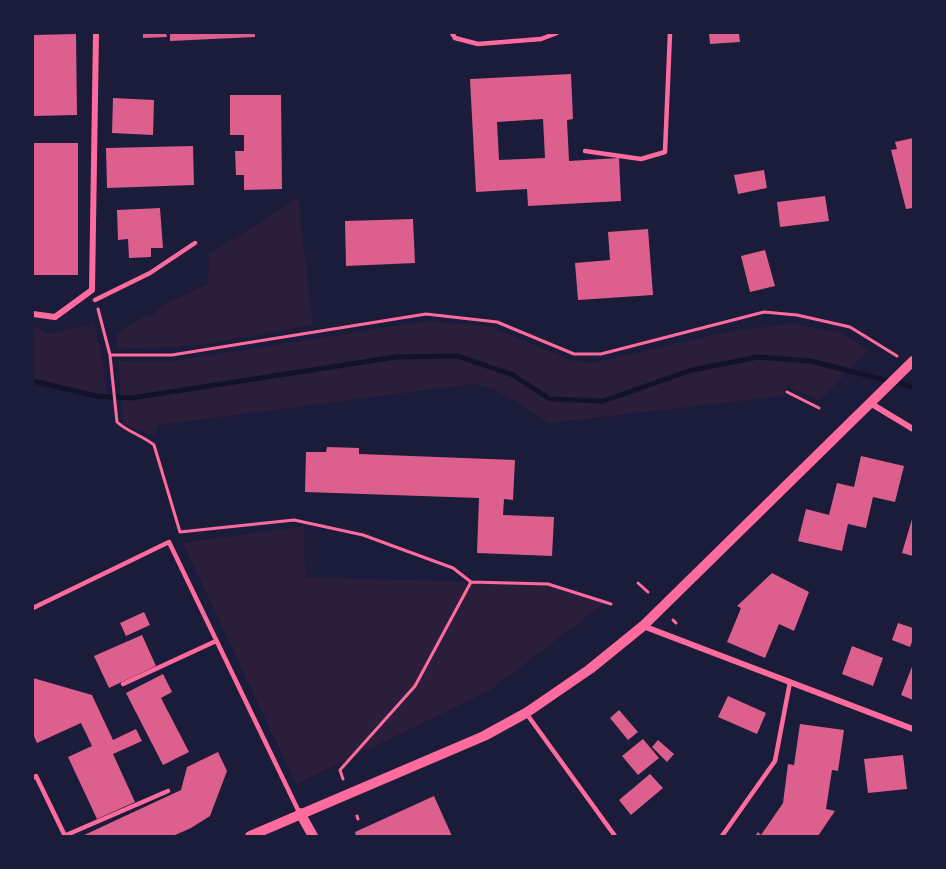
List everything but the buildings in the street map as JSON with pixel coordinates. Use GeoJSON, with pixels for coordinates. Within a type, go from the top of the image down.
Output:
{"type":"FeatureCollection","features":[{"type":"Feature","properties":{"kind":"street"},"geometry":{"type":"LineString","coordinates":[[33,314],[55,317],[92,290],[96,33]]}},
{"type":"Feature","properties":{"kind":"street"},"geometry":{"type":"LineString","coordinates":[[250,836],[484,736],[526,713],[590,669],[643,626],[909,365]]}},
{"type":"Feature","properties":{"kind":"street"},"geometry":{"type":"LineString","coordinates":[[870,403],[913,429]]}},
{"type":"Feature","properties":{"kind":"street"},"geometry":{"type":"LineString","coordinates":[[643,626],[913,729]]}},
{"type":"Feature","properties":{"kind":"street"},"geometry":{"type":"LineString","coordinates":[[300,813],[313,836]]}},
{"type":"Feature","properties":{"kind":"lane"},"geometry":{"type":"LineString","coordinates":[[452,33],[455,39],[478,44],[541,39],[557,33]]}},
{"type":"Feature","properties":{"kind":"lane"},"geometry":{"type":"LineString","coordinates":[[585,151],[641,159],[665,152],[670,33]]}},
{"type":"Feature","properties":{"kind":"lane"},"geometry":{"type":"LineString","coordinates":[[95,300],[150,273],[195,243]]}},
{"type":"Feature","properties":{"kind":"lane"},"geometry":{"type":"LineString","coordinates":[[33,608],[169,542],[300,813]]}},
{"type":"Feature","properties":{"kind":"lane"},"geometry":{"type":"LineString","coordinates":[[123,684],[216,641]]}},
{"type":"Feature","properties":{"kind":"lane"},"geometry":{"type":"LineString","coordinates":[[722,836],[775,760],[789,682]]}},
{"type":"Feature","properties":{"kind":"lane"},"geometry":{"type":"LineString","coordinates":[[526,713],[615,836]]}},
{"type":"Feature","properties":{"kind":"lane"},"geometry":{"type":"LineString","coordinates":[[33,778],[36,776],[64,836],[168,791]]}},
{"type":"Feature","properties":{"kind":"path"},"geometry":{"type":"LineString","coordinates":[[95,300],[110,355],[117,422],[123,428],[143,436],[154,445],[180,532]]}},
{"type":"Feature","properties":{"kind":"path"},"geometry":{"type":"LineString","coordinates":[[110,355],[172,355],[426,314],[496,322],[574,354],[600,354],[764,312],[797,315],[850,327],[909,365]]}},
{"type":"Feature","properties":{"kind":"path"},"geometry":{"type":"LineString","coordinates":[[787,392],[819,408]]}},
{"type":"Feature","properties":{"kind":"path"},"geometry":{"type":"LineString","coordinates":[[169,542],[180,532],[294,520],[363,535],[453,568],[471,582],[548,584],[611,604]]}},
{"type":"Feature","properties":{"kind":"path"},"geometry":{"type":"LineString","coordinates":[[343,780],[340,770],[415,686],[471,582]]}},
{"type":"Feature","properties":{"kind":"path"},"geometry":{"type":"LineString","coordinates":[[638,583],[648,592]]}},
{"type":"Feature","properties":{"kind":"shaded area"},"geometry":{"type":"Polygon","coordinates":[[[298,198],[313,325],[192,346],[118,349],[116,334],[142,318],[153,315],[161,306],[208,284],[209,254],[298,198]]]}},
{"type":"Feature","properties":{"kind":"shaded area"},"geometry":{"type":"Polygon","coordinates":[[[427,321],[488,326],[573,361],[592,363],[736,330],[794,324],[842,333],[869,350],[819,401],[788,386],[783,396],[549,423],[496,390],[473,384],[158,425],[155,435],[123,424],[118,361],[168,362],[427,321]]]}},
{"type":"Feature","properties":{"kind":"shaded area"},"geometry":{"type":"Polygon","coordinates":[[[94,324],[102,357],[107,400],[33,382],[33,326],[49,334],[94,324]]]}},
{"type":"Feature","properties":{"kind":"shaded area"},"geometry":{"type":"Polygon","coordinates":[[[304,526],[305,577],[548,584],[605,603],[489,691],[296,784],[183,543],[304,526]]]}},
{"type":"Feature","properties":{"kind":"waterway"},"geometry":{"type":"LineString","coordinates":[[33,381],[96,396],[131,398],[396,357],[457,356],[513,375],[550,399],[603,401],[692,370],[758,357],[810,361],[913,387]]}}]}
